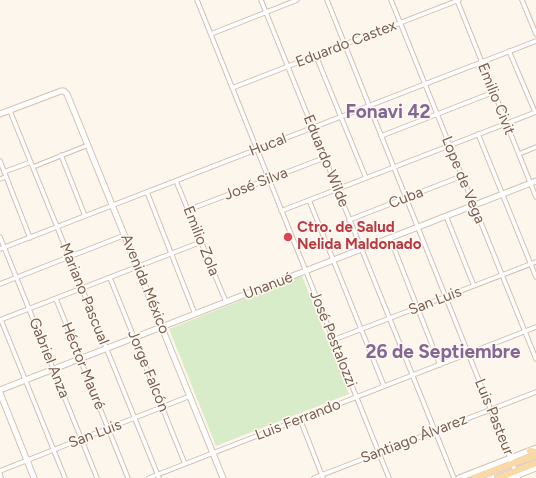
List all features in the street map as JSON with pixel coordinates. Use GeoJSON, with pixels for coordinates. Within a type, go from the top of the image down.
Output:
{"type":"FeatureCollection","features":[{"type":"Feature","properties":{"kind":"main road"},"geometry":{"type":"LineString","coordinates":[[474,478],[512,461],[536,456]]}},
{"type":"Feature","properties":{"kind":"main road"},"geometry":{"type":"LineString","coordinates":[[498,478],[517,475],[536,463]]}},
{"type":"Feature","properties":{"kind":"street","name":"José Pestalozzi"},"geometry":{"type":"LineString","coordinates":[[197,0],[389,478]]}},
{"type":"Feature","properties":{"kind":"street","name":"Eduardo Wilde"},"geometry":{"type":"LineString","coordinates":[[261,0],[454,478]]}},
{"type":"Feature","properties":{"kind":"street"},"geometry":{"type":"LineString","coordinates":[[211,34],[297,0]]}},
{"type":"Feature","properties":{"kind":"street","name":"Luis Pasteur"},"geometry":{"type":"LineString","coordinates":[[327,0],[517,475]]}},
{"type":"Feature","properties":{"kind":"street","name":"Lope de Vega"},"geometry":{"type":"LineString","coordinates":[[391,0],[536,359]]}},
{"type":"Feature","properties":{"kind":"street","name":"Eduardo Castex"},"geometry":{"type":"LineString","coordinates":[[232,88],[458,0]]}},
{"type":"Feature","properties":{"kind":"street","name":"Emilio Civit"},"geometry":{"type":"LineString","coordinates":[[458,0],[518,154],[533,182],[536,197]]}},
{"type":"Feature","properties":{"kind":"street"},"geometry":{"type":"LineString","coordinates":[[522,0],[536,34]]}},
{"type":"Feature","properties":{"kind":"street","name":"Hucal"},"geometry":{"type":"LineString","coordinates":[[2,249],[536,41]]}},
{"type":"Feature","properties":{"kind":"street"},"geometry":{"type":"LineString","coordinates":[[281,211],[535,112],[509,51]]}},
{"type":"Feature","properties":{"kind":"street"},"geometry":{"type":"LineString","coordinates":[[316,56],[366,178]]}},
{"type":"Feature","properties":{"kind":"street","name":"Avenida México"},"geometry":{"type":"LineString","coordinates":[[10,111],[60,91],[64,91],[67,94],[223,478]]}},
{"type":"Feature","properties":{"kind":"street"},"geometry":{"type":"LineString","coordinates":[[381,136],[494,92]]}},
{"type":"Feature","properties":{"kind":"street"},"geometry":{"type":"LineString","coordinates":[[0,114],[10,111]]}},
{"type":"Feature","properties":{"kind":"street","name":"Mariano Pascual"},"geometry":{"type":"LineString","coordinates":[[10,111],[158,476]]}},
{"type":"Feature","properties":{"kind":"street"},"geometry":{"type":"LineString","coordinates":[[478,134],[536,277]]}},
{"type":"Feature","properties":{"kind":"street"},"geometry":{"type":"LineString","coordinates":[[33,167],[88,145]]}},
{"type":"Feature","properties":{"kind":"street"},"geometry":{"type":"LineString","coordinates":[[518,154],[536,147]]}},
{"type":"Feature","properties":{"kind":"street"},"geometry":{"type":"LineString","coordinates":[[61,156],[85,216]]}},
{"type":"Feature","properties":{"kind":"street","name":"José Silva"},"geometry":{"type":"LineString","coordinates":[[188,210],[324,158]]}},
{"type":"Feature","properties":{"kind":"street"},"geometry":{"type":"LineString","coordinates":[[0,162],[30,238]]}},
{"type":"Feature","properties":{"kind":"street"},"geometry":{"type":"LineString","coordinates":[[4,172],[31,162]]}},
{"type":"Feature","properties":{"kind":"street","name":"Cuba"},"geometry":{"type":"LineString","coordinates":[[349,220],[462,176]]}},
{"type":"Feature","properties":{"kind":"street"},"geometry":{"type":"LineString","coordinates":[[0,179],[6,177]]}},
{"type":"Feature","properties":{"kind":"street","name":"Emilio Zola"},"geometry":{"type":"LineString","coordinates":[[176,181],[226,302]]}},
{"type":"Feature","properties":{"kind":"street","name":"Unanué"},"geometry":{"type":"LineString","coordinates":[[0,390],[533,182]]}},
{"type":"Feature","properties":{"kind":"street"},"geometry":{"type":"LineString","coordinates":[[147,192],[195,314]]}},
{"type":"Feature","properties":{"kind":"street"},"geometry":{"type":"LineString","coordinates":[[309,200],[384,386]]}},
{"type":"Feature","properties":{"kind":"street"},"geometry":{"type":"LineString","coordinates":[[446,216],[474,286]]}},
{"type":"Feature","properties":{"kind":"street"},"geometry":{"type":"LineString","coordinates":[[0,284],[125,235]]}},
{"type":"Feature","properties":{"kind":"street","name":"Gabriel Anza"},"geometry":{"type":"LineString","coordinates":[[0,237],[2,249],[29,309],[97,478]]}},
{"type":"Feature","properties":{"kind":"street"},"geometry":{"type":"LineString","coordinates":[[390,238],[440,365]]}},
{"type":"Feature","properties":{"kind":"street"},"geometry":{"type":"LineString","coordinates":[[65,478],[1,320],[201,242]]}},
{"type":"Feature","properties":{"kind":"street","name":"San Luis"},"geometry":{"type":"LineString","coordinates":[[333,340],[536,262]]}},
{"type":"Feature","properties":{"kind":"street","name":"Jorge Falcón"},"geometry":{"type":"LineString","coordinates":[[110,278],[185,464]]}},
{"type":"Feature","properties":{"kind":"street","name":"Héctor Mauré"},"geometry":{"type":"LineString","coordinates":[[56,299],[128,478]]}},
{"type":"Feature","properties":{"kind":"street","name":"Luis Ferrando"},"geometry":{"type":"LineString","coordinates":[[149,478],[158,476],[384,386],[536,328]]}},
{"type":"Feature","properties":{"kind":"street","name":"Santiago Álvarez"},"geometry":{"type":"LineString","coordinates":[[314,478],[322,477],[379,453],[536,392]]}},
{"type":"Feature","properties":{"kind":"street"},"geometry":{"type":"LineString","coordinates":[[0,393],[34,478]]}},
{"type":"Feature","properties":{"kind":"street","name":"San Luis"},"geometry":{"type":"LineString","coordinates":[[0,471],[190,396]]}},
{"type":"Feature","properties":{"kind":"street"},"geometry":{"type":"LineString","coordinates":[[300,419],[322,477]]}},
{"type":"Feature","properties":{"kind":"street"},"geometry":{"type":"LineString","coordinates":[[459,478],[512,461],[534,450]]}},
{"type":"Feature","properties":{"kind":"street"},"geometry":{"type":"LineString","coordinates":[[510,478],[536,468]]}},
{"type":"Feature","properties":{"kind":"street"},"geometry":{"type":"LineString","coordinates":[[0,474],[2,478]]}},
{"type":"Feature","properties":{"kind":"green space"},"geometry":{"type":"Polygon","coordinates":[[[302,276],[349,394],[216,446],[169,329],[302,276]]]}},
{"type":"Feature","properties":{"kind":"place","name":"Ctro. de Salud Nelida Maldonado"},"geometry":{"type":"Point","coordinates":[288,237]}},
{"type":"Feature","properties":{"kind":"district","name":"Fonavi 42"},"geometry":{"type":"Point","coordinates":[388,112]}},
{"type":"Feature","properties":{"kind":"district","name":"26 de Septiembre"},"geometry":{"type":"Point","coordinates":[443,352]}}]}
